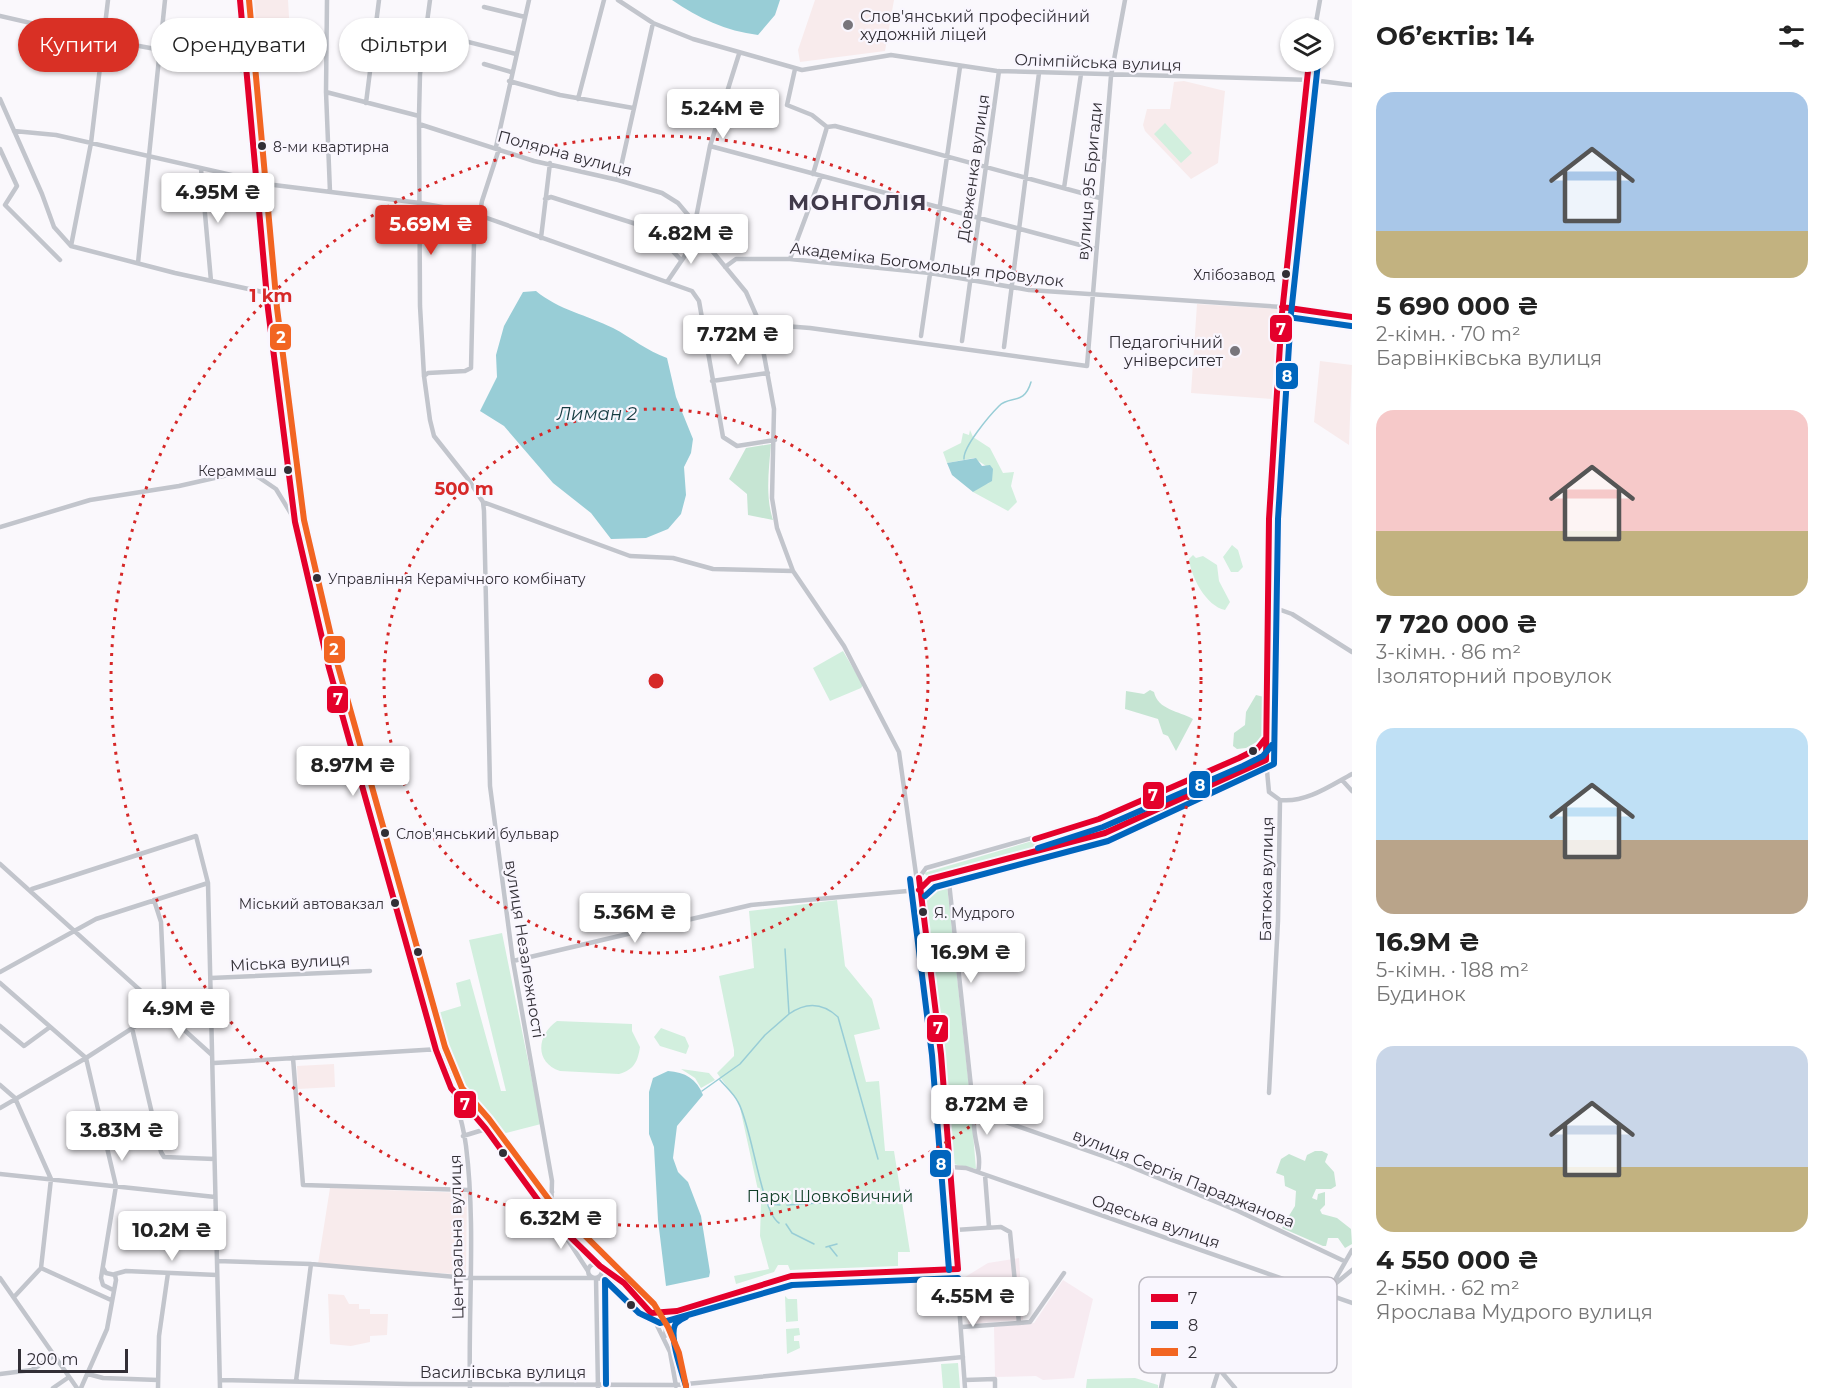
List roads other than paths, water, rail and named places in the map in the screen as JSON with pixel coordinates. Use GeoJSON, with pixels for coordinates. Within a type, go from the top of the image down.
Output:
{"type":"FeatureCollection","features":[{"type":"Feature","properties":{"kind":"street"},"geometry":{"type":"LineString","coordinates":[[107,18],[108,0]]}},
{"type":"Feature","properties":{"kind":"street"},"geometry":{"type":"LineString","coordinates":[[163,18],[165,0]]}},
{"type":"Feature","properties":{"kind":"street","name":"Центральна вулиця"},"geometry":{"type":"LineString","coordinates":[[240,0],[242,18]]}},
{"type":"Feature","properties":{"kind":"street","name":"Центральна вулиця"},"geometry":{"type":"LineString","coordinates":[[250,0],[280,329],[304,525],[339,676],[443,1048],[463,1136],[469,1190],[470,1386]]}},
{"type":"Feature","properties":{"kind":"street"},"geometry":{"type":"LineString","coordinates":[[327,0],[326,92],[330,192]]}},
{"type":"Feature","properties":{"kind":"street"},"geometry":{"type":"LineString","coordinates":[[366,103],[379,0]]}},
{"type":"Feature","properties":{"kind":"street"},"geometry":{"type":"LineString","coordinates":[[427,18],[430,0]]}},
{"type":"Feature","properties":{"kind":"street"},"geometry":{"type":"LineString","coordinates":[[424,376],[435,372],[470,370],[472,364],[474,243],[529,0]]}},
{"type":"Feature","properties":{"kind":"street"},"geometry":{"type":"LineString","coordinates":[[578,99],[604,0]]}},
{"type":"Feature","properties":{"kind":"street"},"geometry":{"type":"LineString","coordinates":[[618,0],[653,23],[739,54],[795,69],[787,105],[812,115],[826,127],[835,126],[1100,198]]}},
{"type":"Feature","properties":{"kind":"street","name":"вулиця 95 Бригади"},"geometry":{"type":"LineString","coordinates":[[759,324],[810,328],[1087,366],[1091,293],[1111,76],[1125,0]]}},
{"type":"Feature","properties":{"kind":"street"},"geometry":{"type":"LineString","coordinates":[[1317,18],[1320,0]]}},
{"type":"Feature","properties":{"kind":"street"},"geometry":{"type":"LineString","coordinates":[[484,7],[525,17]]}},
{"type":"Feature","properties":{"kind":"street"},"geometry":{"type":"LineString","coordinates":[[0,16],[18,20]]}},
{"type":"Feature","properties":{"kind":"street"},"geometry":{"type":"LineString","coordinates":[[618,180],[653,23]]}},
{"type":"Feature","properties":{"kind":"street"},"geometry":{"type":"LineString","coordinates":[[469,43],[516,54]]}},
{"type":"Feature","properties":{"kind":"street"},"geometry":{"type":"LineString","coordinates":[[739,54],[710,146],[695,223],[699,235],[746,292],[759,324],[774,409],[772,498],[777,528],[793,571],[844,645],[894,738],[904,775],[941,1054],[965,1388]]}},
{"type":"Feature","properties":{"kind":"street","name":"Олімпійська вулиця"},"geometry":{"type":"LineString","coordinates":[[795,69],[802,70],[891,55],[999,71],[1306,80],[1352,85]]}},
{"type":"Feature","properties":{"kind":"street"},"geometry":{"type":"LineString","coordinates":[[484,64],[511,72]]}},
{"type":"Feature","properties":{"kind":"street"},"geometry":{"type":"LineString","coordinates":[[921,336],[960,67]]}},
{"type":"Feature","properties":{"kind":"street","name":"Довженка вулиця"},"geometry":{"type":"LineString","coordinates":[[962,340],[999,71]]}},
{"type":"Feature","properties":{"kind":"street"},"geometry":{"type":"LineString","coordinates":[[71,246],[91,143],[101,72]]}},
{"type":"Feature","properties":{"kind":"street"},"geometry":{"type":"LineString","coordinates":[[138,263],[157,72]]}},
{"type":"Feature","properties":{"kind":"street","name":"Центральна вулиця"},"geometry":{"type":"LineString","coordinates":[[247,72],[267,293],[295,522],[329,668],[436,1050],[451,1088]]}},
{"type":"Feature","properties":{"kind":"street"},"geometry":{"type":"LineString","coordinates":[[422,72],[418,116],[420,306],[424,376],[434,436],[483,502],[630,556],[673,558],[713,569],[793,571]]}},
{"type":"Feature","properties":{"kind":"street","name":"Батюка вулиця"},"geometry":{"type":"LineString","coordinates":[[1269,1093],[1278,921],[1280,800],[1269,792],[1266,760],[1267,604],[1282,307],[1307,72]]}},
{"type":"Feature","properties":{"kind":"street"},"geometry":{"type":"LineString","coordinates":[[1004,346],[1040,73]]}},
{"type":"Feature","properties":{"kind":"street"},"geometry":{"type":"LineString","coordinates":[[1064,188],[1081,74]]}},
{"type":"Feature","properties":{"kind":"street"},"geometry":{"type":"LineString","coordinates":[[509,81],[578,99],[633,108]]}},
{"type":"Feature","properties":{"kind":"street"},"geometry":{"type":"LineString","coordinates":[[326,92],[418,116]]}},
{"type":"Feature","properties":{"kind":"street"},"geometry":{"type":"LineString","coordinates":[[0,99],[54,226],[71,246],[267,293]]}},
{"type":"Feature","properties":{"kind":"street","name":"Полярна вулиця"},"geometry":{"type":"LineString","coordinates":[[419,124],[550,163],[618,180],[669,197],[678,203],[695,223]]}},
{"type":"Feature","properties":{"kind":"street"},"geometry":{"type":"LineString","coordinates":[[813,174],[826,127]]}},
{"type":"Feature","properties":{"kind":"street"},"geometry":{"type":"LineString","coordinates":[[14,131],[56,135],[266,184],[420,203],[480,215],[692,291],[699,301],[720,429],[727,441],[741,447],[775,440]]}},
{"type":"Feature","properties":{"kind":"street"},"geometry":{"type":"LineString","coordinates":[[710,146],[1095,249]]}},
{"type":"Feature","properties":{"kind":"street"},"geometry":{"type":"LineString","coordinates":[[0,149],[18,186],[5,205],[60,261]]}},
{"type":"Feature","properties":{"kind":"street"},"geometry":{"type":"LineString","coordinates":[[541,238],[550,163]]}},
{"type":"Feature","properties":{"kind":"street"},"geometry":{"type":"LineString","coordinates":[[201,169],[212,281]]}},
{"type":"Feature","properties":{"kind":"street"},"geometry":{"type":"LineString","coordinates":[[790,259],[821,176]]}},
{"type":"Feature","properties":{"kind":"street"},"geometry":{"type":"LineString","coordinates":[[545,199],[550,197],[652,229],[681,260]]}},
{"type":"Feature","properties":{"kind":"street"},"geometry":{"type":"LineString","coordinates":[[667,282],[699,235]]}},
{"type":"Feature","properties":{"kind":"street","name":"Академіка Богомольця провулок"},"geometry":{"type":"LineString","coordinates":[[725,267],[736,260],[790,259],[930,273],[1012,287],[1282,307],[1352,317]]}},
{"type":"Feature","properties":{"kind":"street"},"geometry":{"type":"LineString","coordinates":[[711,381],[768,373]]}},
{"type":"Feature","properties":{"kind":"street"},"geometry":{"type":"LineString","coordinates":[[0,528],[90,500],[178,486],[241,472],[254,474],[276,489],[295,522],[304,525]]}},
{"type":"Feature","properties":{"kind":"street","name":"вулиця Незалежності"},"geometry":{"type":"LineString","coordinates":[[483,502],[487,566],[490,786],[513,961],[552,1195],[551,1218]]}},
{"type":"Feature","properties":{"kind":"street"},"geometry":{"type":"LineString","coordinates":[[1267,604],[1292,614],[1352,652]]}},
{"type":"Feature","properties":{"kind":"street"},"geometry":{"type":"LineString","coordinates":[[917,881],[926,868],[1099,819],[1239,758],[1257,749],[1265,739]]}},
{"type":"Feature","properties":{"kind":"street"},"geometry":{"type":"LineString","coordinates":[[513,961],[752,905],[919,890],[930,879],[948,873],[1104,833],[1266,760]]}},
{"type":"Feature","properties":{"kind":"street"},"geometry":{"type":"LineString","coordinates":[[1280,800],[1298,799],[1313,794],[1352,774]]}},
{"type":"Feature","properties":{"kind":"street"},"geometry":{"type":"LineString","coordinates":[[1342,780],[1352,791]]}},
{"type":"Feature","properties":{"kind":"street"},"geometry":{"type":"LineString","coordinates":[[32,890],[196,836],[208,883],[220,1388]]}},
{"type":"Feature","properties":{"kind":"street"},"geometry":{"type":"LineString","coordinates":[[0,864],[32,890],[212,1055]]}},
{"type":"Feature","properties":{"kind":"street"},"geometry":{"type":"LineString","coordinates":[[948,873],[972,1096],[977,1112],[974,1122],[979,1151],[978,1172]]}},
{"type":"Feature","properties":{"kind":"street"},"geometry":{"type":"LineString","coordinates":[[0,972],[96,919],[208,883]]}},
{"type":"Feature","properties":{"kind":"street"},"geometry":{"type":"LineString","coordinates":[[154,900],[160,922],[164,988],[163,994],[154,1002]]}},
{"type":"Feature","properties":{"kind":"street","name":"Міська вулиця"},"geometry":{"type":"LineString","coordinates":[[211,978],[370,971]]}},
{"type":"Feature","properties":{"kind":"street"},"geometry":{"type":"LineString","coordinates":[[0,983],[86,1058],[116,1186],[102,1283],[113,1290]]}},
{"type":"Feature","properties":{"kind":"street"},"geometry":{"type":"LineString","coordinates":[[0,1108],[86,1058],[162,1009]]}},
{"type":"Feature","properties":{"kind":"street"},"geometry":{"type":"LineString","coordinates":[[0,1026],[24,1046],[50,1027]]}},
{"type":"Feature","properties":{"kind":"street"},"geometry":{"type":"LineString","coordinates":[[132,1029],[164,1157],[214,1160]]}},
{"type":"Feature","properties":{"kind":"street"},"geometry":{"type":"LineString","coordinates":[[214,1063],[443,1048]]}},
{"type":"Feature","properties":{"kind":"street"},"geometry":{"type":"LineString","coordinates":[[293,1058],[303,1185],[469,1190]]}},
{"type":"Feature","properties":{"kind":"street"},"geometry":{"type":"LineString","coordinates":[[0,1085],[15,1098],[51,1179],[41,1268],[14,1297]]}},
{"type":"Feature","properties":{"kind":"street"},"geometry":{"type":"LineString","coordinates":[[451,1088],[486,1129],[586,1270],[596,1278]]}},
{"type":"Feature","properties":{"kind":"street","name":"вулиця Сергія Параджанова"},"geometry":{"type":"LineString","coordinates":[[977,1112],[1117,1161],[1238,1211],[1344,1261]]}},
{"type":"Feature","properties":{"kind":"street"},"geometry":{"type":"LineString","coordinates":[[463,1136],[486,1129]]}},
{"type":"Feature","properties":{"kind":"street","name":"Одеська вулиця"},"geometry":{"type":"LineString","coordinates":[[950,1167],[966,1168],[978,1172],[1278,1277]]}},
{"type":"Feature","properties":{"kind":"street"},"geometry":{"type":"LineString","coordinates":[[0,1174],[215,1197]]}},
{"type":"Feature","properties":{"kind":"street"},"geometry":{"type":"LineString","coordinates":[[985,1175],[989,1227]]}},
{"type":"Feature","properties":{"kind":"street"},"geometry":{"type":"LineString","coordinates":[[534,1196],[545,1198],[552,1195]]}},
{"type":"Feature","properties":{"kind":"street"},"geometry":{"type":"LineString","coordinates":[[542,1206],[552,1195]]}},
{"type":"Feature","properties":{"kind":"street"},"geometry":{"type":"LineString","coordinates":[[542,1206],[545,1198]]}},
{"type":"Feature","properties":{"kind":"street"},"geometry":{"type":"LineString","coordinates":[[551,1218],[600,1266],[624,1283],[651,1313],[665,1340],[676,1387]]}},
{"type":"Feature","properties":{"kind":"street"},"geometry":{"type":"LineString","coordinates":[[955,1230],[989,1227],[1005,1228],[1010,1233],[1019,1323]]}},
{"type":"Feature","properties":{"kind":"street"},"geometry":{"type":"LineString","coordinates":[[1337,1278],[1344,1261],[1352,1250]]}},
{"type":"Feature","properties":{"kind":"street"},"geometry":{"type":"LineString","coordinates":[[217,1261],[311,1264],[470,1278],[596,1278],[624,1283]]}},
{"type":"Feature","properties":{"kind":"street"},"geometry":{"type":"LineString","coordinates":[[296,1381],[311,1264]]}},
{"type":"Feature","properties":{"kind":"street"},"geometry":{"type":"LineString","coordinates":[[576,1278],[594,1264],[600,1266]]}},
{"type":"Feature","properties":{"kind":"street"},"geometry":{"type":"LineString","coordinates":[[597,1386],[596,1278],[601,1273],[600,1266]]}},
{"type":"Feature","properties":{"kind":"street"},"geometry":{"type":"LineString","coordinates":[[41,1268],[111,1300]]}},
{"type":"Feature","properties":{"kind":"street"},"geometry":{"type":"LineString","coordinates":[[103,1268],[106,1273],[116,1277]]}},
{"type":"Feature","properties":{"kind":"street"},"geometry":{"type":"LineString","coordinates":[[651,1313],[677,1311],[790,1276],[958,1269]]}},
{"type":"Feature","properties":{"kind":"street"},"geometry":{"type":"LineString","coordinates":[[1337,1282],[1352,1270]]}},
{"type":"Feature","properties":{"kind":"street"},"geometry":{"type":"LineString","coordinates":[[0,1278],[79,1388],[88,1374],[107,1329],[116,1277],[126,1271],[217,1275]]}},
{"type":"Feature","properties":{"kind":"street"},"geometry":{"type":"LineString","coordinates":[[158,1388],[159,1336],[168,1273]]}},
{"type":"Feature","properties":{"kind":"street"},"geometry":{"type":"LineString","coordinates":[[962,1327],[1030,1322],[1064,1273]]}},
{"type":"Feature","properties":{"kind":"street","name":"Одеська вулиця"},"geometry":{"type":"LineString","coordinates":[[1337,1298],[1352,1303]]}},
{"type":"Feature","properties":{"kind":"street"},"geometry":{"type":"LineString","coordinates":[[665,1340],[667,1320],[677,1311]]}},
{"type":"Feature","properties":{"kind":"street"},"geometry":{"type":"LineString","coordinates":[[0,1368],[0,1374],[32,1370],[55,1355]]}},
{"type":"Feature","properties":{"kind":"street","name":"Василівська вулиця"},"geometry":{"type":"LineString","coordinates":[[220,1380],[296,1381],[371,1386],[676,1387],[963,1357]]}},
{"type":"Feature","properties":{"kind":"street"},"geometry":{"type":"LineString","coordinates":[[1161,1388],[1165,1373]]}},
{"type":"Feature","properties":{"kind":"street"},"geometry":{"type":"LineString","coordinates":[[1213,1388],[1218,1373]]}},
{"type":"Feature","properties":{"kind":"street"},"geometry":{"type":"LineString","coordinates":[[1222,1373],[1235,1388]]}},
{"type":"Feature","properties":{"kind":"street"},"geometry":{"type":"LineString","coordinates":[[88,1374],[103,1378],[158,1380]]}},
{"type":"Feature","properties":{"kind":"street"},"geometry":{"type":"LineString","coordinates":[[54,1388],[69,1377]]}},
{"type":"Feature","properties":{"kind":"street"},"geometry":{"type":"LineString","coordinates":[[965,1380],[995,1379],[995,1388]]}},
{"type":"Feature","properties":{"kind":"water"},"geometry":{"type":"Polygon","coordinates":[[[672,0],[780,0],[775,15],[758,35],[713,23],[672,0]]]}},
{"type":"Feature","properties":{"kind":"water","name":"Лиман 2"},"geometry":{"type":"Polygon","coordinates":[[[536,291],[554,303],[603,323],[667,358],[676,397],[693,439],[691,453],[684,467],[686,495],[681,514],[668,529],[646,538],[611,539],[591,513],[553,483],[504,426],[480,411],[497,377],[496,355],[504,326],[523,292],[536,291]]]}},
{"type":"Feature","properties":{"kind":"water"},"geometry":{"type":"Polygon","coordinates":[[[976,458],[982,466],[990,465],[993,469],[992,481],[973,492],[952,475],[947,463],[976,458]]]}},
{"type":"Feature","properties":{"kind":"water"},"geometry":{"type":"Polygon","coordinates":[[[668,1071],[690,1077],[703,1095],[677,1126],[673,1158],[678,1172],[688,1182],[701,1216],[710,1272],[709,1277],[666,1286],[658,1220],[654,1147],[649,1134],[649,1092],[653,1078],[668,1071]]]}},
{"type":"Feature","properties":{"kind":"waterway"},"geometry":{"type":"LineString","coordinates":[[964,459],[972,440],[989,417],[1003,403],[1025,394],[1031,382]]}},
{"type":"Feature","properties":{"kind":"waterway"},"geometry":{"type":"LineString","coordinates":[[702,1091],[740,1064],[765,1035],[789,1014],[785,949]]}},
{"type":"Feature","properties":{"kind":"waterway"},"geometry":{"type":"LineString","coordinates":[[789,1014],[802,1007],[814,1006],[826,1009],[838,1017],[878,1159]]}},
{"type":"Feature","properties":{"kind":"waterway"},"geometry":{"type":"LineString","coordinates":[[720,1080],[732,1093],[743,1114],[767,1203],[779,1223]]}},
{"type":"Feature","properties":{"kind":"waterway"},"geometry":{"type":"LineString","coordinates":[[787,1205],[835,1202]]}},
{"type":"Feature","properties":{"kind":"waterway"},"geometry":{"type":"LineString","coordinates":[[769,1204],[780,1205]]}},
{"type":"Feature","properties":{"kind":"waterway"},"geometry":{"type":"LineString","coordinates":[[786,1224],[792,1233],[814,1244]]}},
{"type":"Feature","properties":{"kind":"waterway"},"geometry":{"type":"LineString","coordinates":[[826,1247],[837,1244]]}},
{"type":"Feature","properties":{"kind":"waterway"},"geometry":{"type":"LineString","coordinates":[[829,1246],[837,1256]]}},
{"type":"Feature","properties":{"kind":"place","name":"Слов'янський професійний художній ліцей"},"geometry":{"type":"Point","coordinates":[848,25]}},
{"type":"Feature","properties":{"kind":"place","name":"8-ми квартирна"},"geometry":{"type":"Point","coordinates":[262,146]}},
{"type":"Feature","properties":{"kind":"place","name":"Хлібозавод"},"geometry":{"type":"Point","coordinates":[1286,274]}},
{"type":"Feature","properties":{"kind":"place","name":"Педагогічний університет"},"geometry":{"type":"Point","coordinates":[1235,351]}},
{"type":"Feature","properties":{"kind":"place","name":"Кераммаш"},"geometry":{"type":"Point","coordinates":[288,470]}},
{"type":"Feature","properties":{"kind":"place","name":"Управління Керамічного комбінату"},"geometry":{"type":"Point","coordinates":[317,578]}},
{"type":"Feature","properties":{"kind":"place","name":"Слов'янський бульвар"},"geometry":{"type":"Point","coordinates":[385,833]}},
{"type":"Feature","properties":{"kind":"place","name":"Міський автовакзал"},"geometry":{"type":"Point","coordinates":[395,903]}},
{"type":"Feature","properties":{"kind":"place","name":"Я. Мудрого"},"geometry":{"type":"Point","coordinates":[923,912]}},
{"type":"Feature","properties":{"kind":"district","name":"МОНГОЛІЯ"},"geometry":{"type":"Point","coordinates":[858,202]}},
{"type":"Feature","properties":{"kind":"park label","name":"Парк Шовковичний"},"geometry":{"type":"Point","coordinates":[830,1196]}}]}
